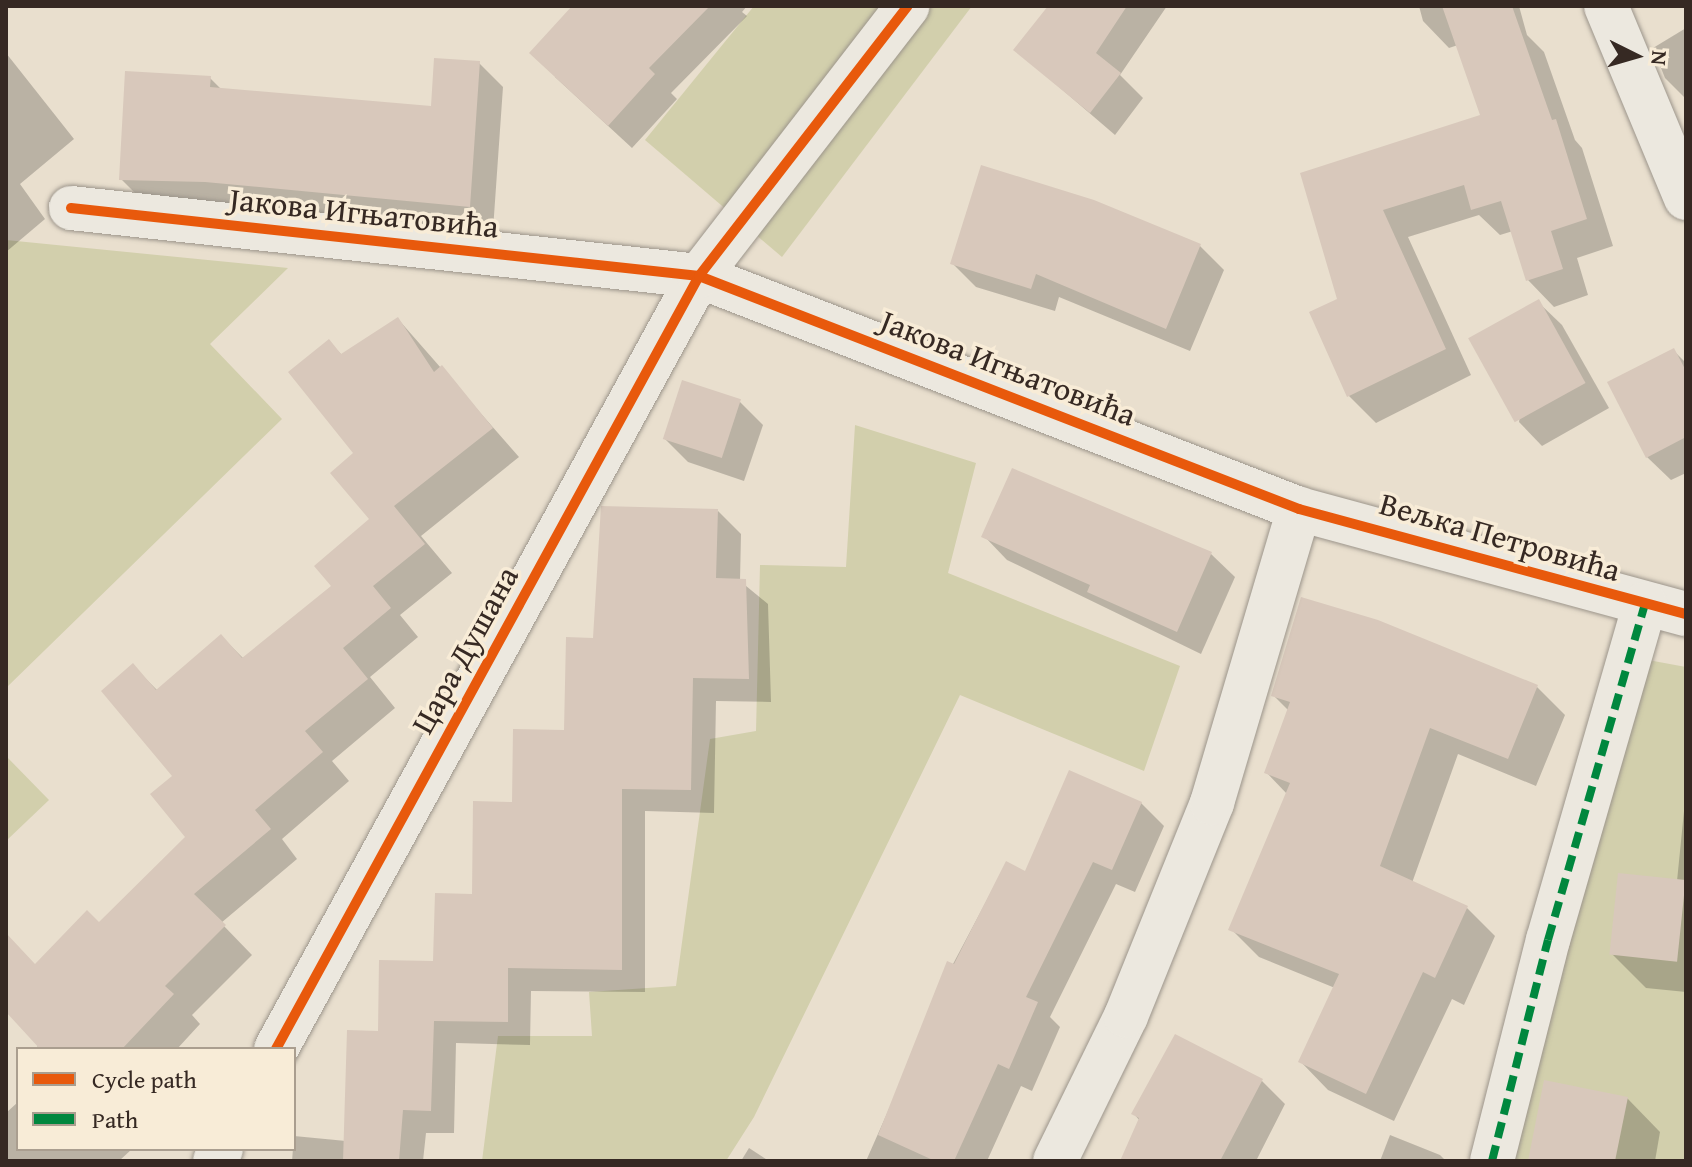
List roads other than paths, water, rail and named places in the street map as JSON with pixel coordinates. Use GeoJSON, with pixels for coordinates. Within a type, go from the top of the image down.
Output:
{"type":"FeatureCollection","features":[{"type":"Feature","properties":{"kind":"street"},"geometry":{"type":"LineString","coordinates":[[699,276],[908,6]]}},
{"type":"Feature","properties":{"kind":"street"},"geometry":{"type":"LineString","coordinates":[[1606,6],[1686,198]]}},
{"type":"Feature","properties":{"kind":"street","name":"Јакова Игњатовића"},"geometry":{"type":"LineString","coordinates":[[71,208],[699,276],[1299,509]]}},
{"type":"Feature","properties":{"kind":"street","name":"Цара Душана"},"geometry":{"type":"LineString","coordinates":[[277,1047],[699,276]]}},
{"type":"Feature","properties":{"kind":"street"},"geometry":{"type":"LineString","coordinates":[[1055,1161],[1126,1016],[1212,803],[1299,509]]}},
{"type":"Feature","properties":{"kind":"street","name":"Вељка Петровића"},"geometry":{"type":"LineString","coordinates":[[1299,509],[1665,609]]}},
{"type":"Feature","properties":{"kind":"street"},"geometry":{"type":"LineString","coordinates":[[1492,1161],[1548,940],[1665,609]]}}]}
